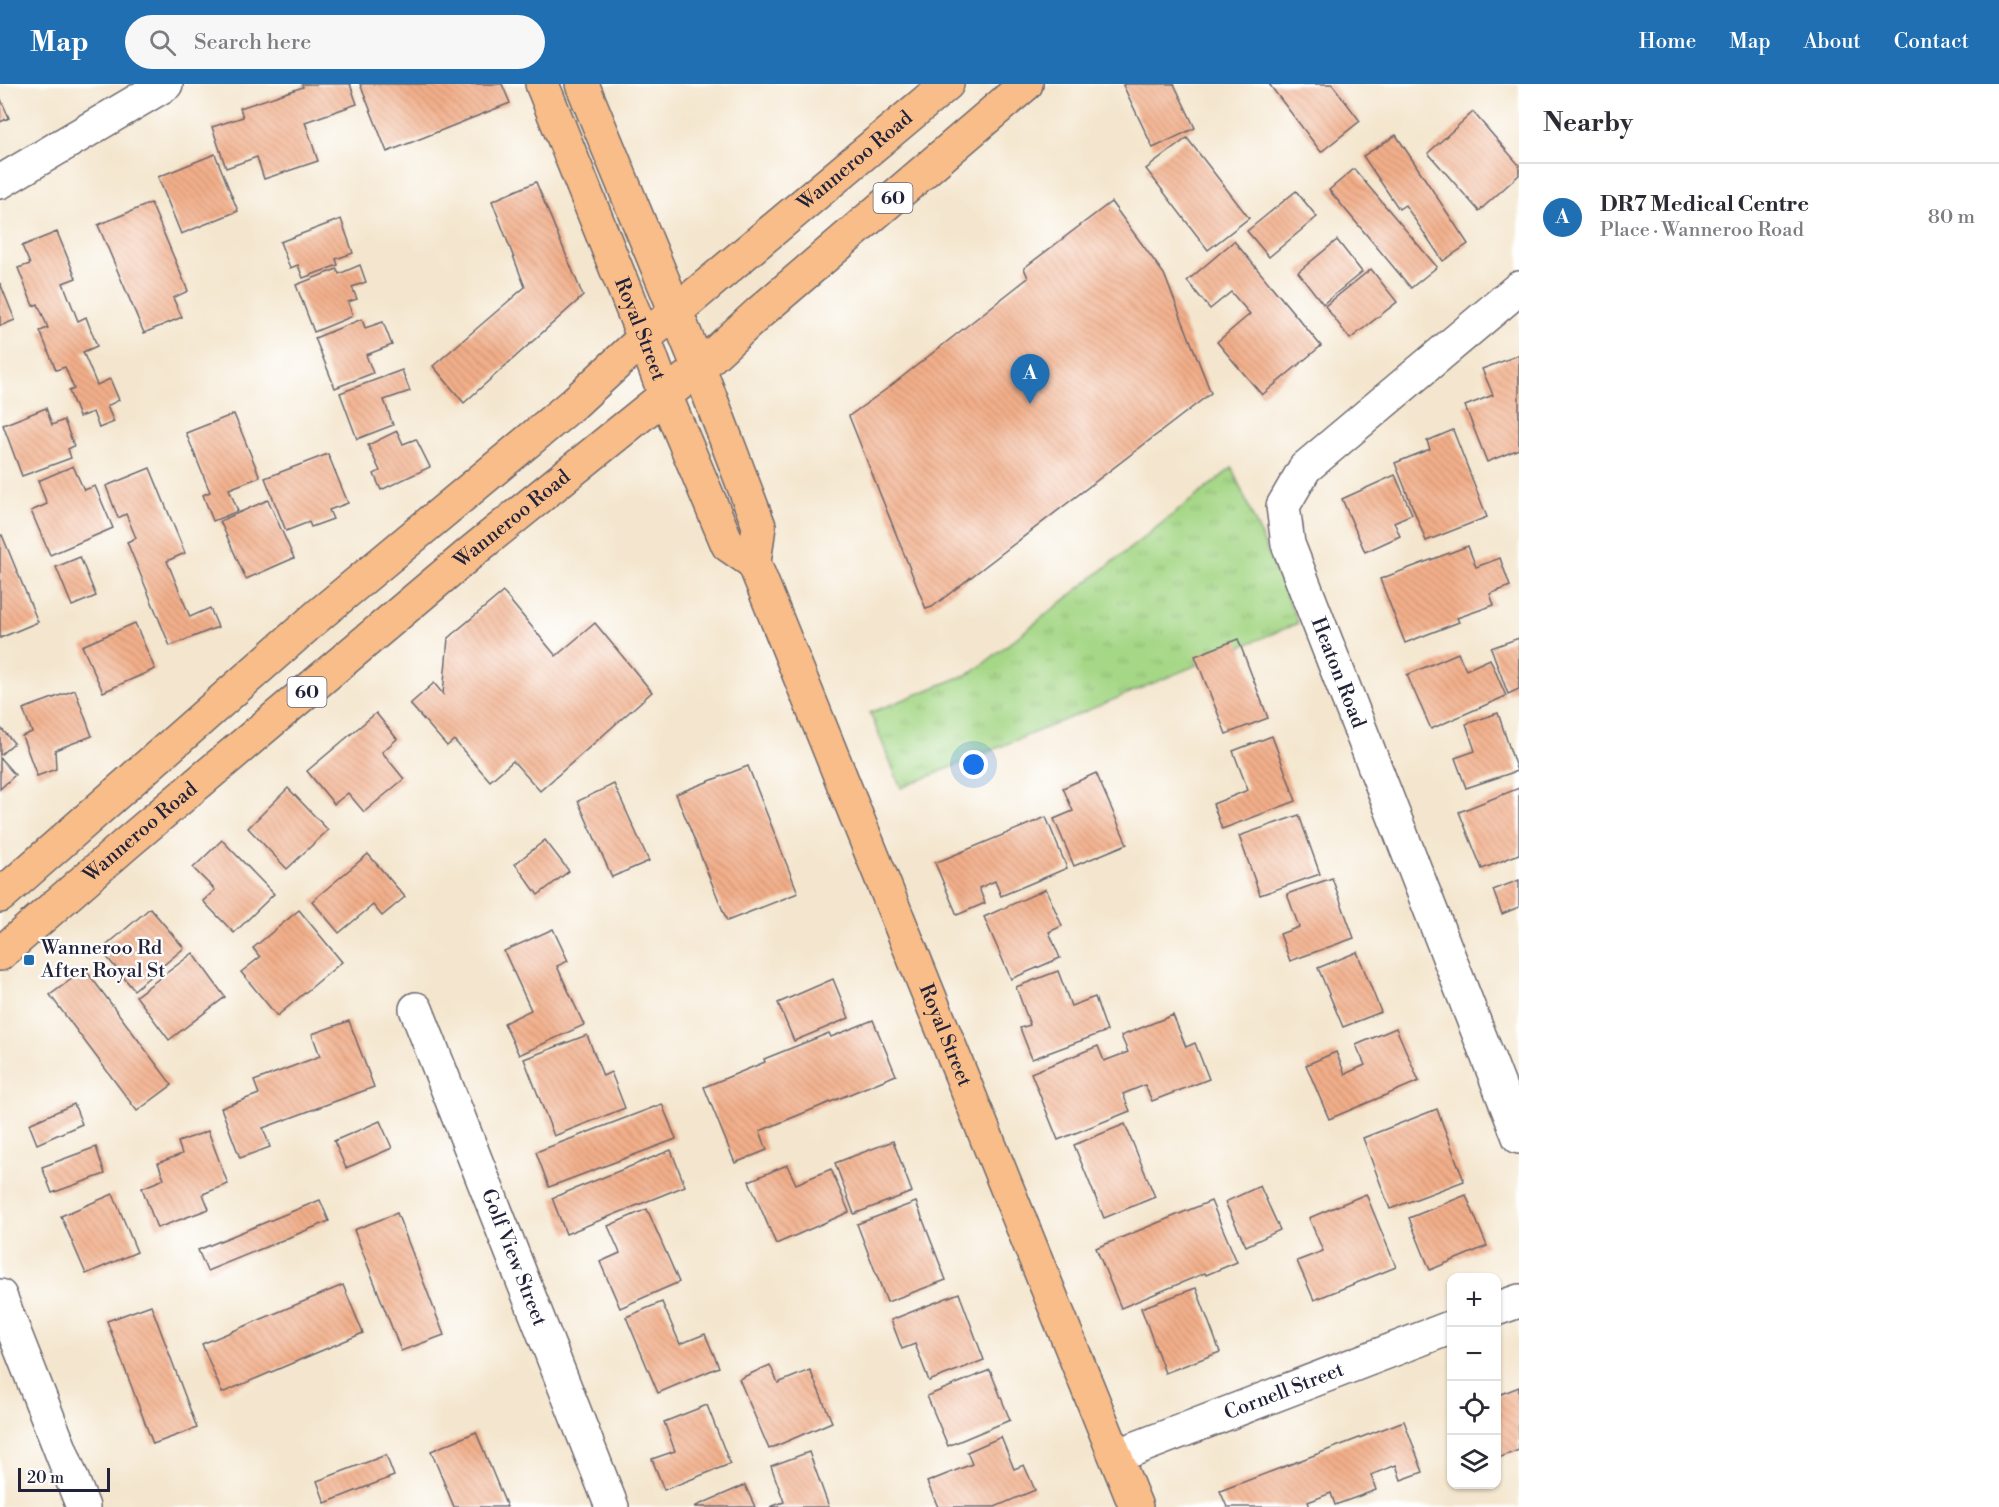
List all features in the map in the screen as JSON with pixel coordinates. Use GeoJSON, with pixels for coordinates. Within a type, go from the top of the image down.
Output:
{"type":"FeatureCollection","features":[{"type":"Feature","properties":{"kind":"main road","name":"Royal Street"},"geometry":{"type":"LineString","coordinates":[[542,84],[665,395],[728,545],[754,563]]}},
{"type":"Feature","properties":{"kind":"main road","name":"Royal Street"},"geometry":{"type":"LineString","coordinates":[[582,84],[699,368],[759,526],[754,563],[1136,1507]]}},
{"type":"Feature","properties":{"kind":"main road","name":"Wanneroo Road"},"geometry":{"type":"LineString","coordinates":[[0,896],[320,614],[574,403],[644,338],[948,84]]}},
{"type":"Feature","properties":{"kind":"main road","name":"Wanneroo Road"},"geometry":{"type":"LineString","coordinates":[[0,954],[126,844],[465,558],[699,368],[760,312],[1026,84]]}},
{"type":"Feature","properties":{"kind":"street"},"geometry":{"type":"LineString","coordinates":[[0,182],[166,84]]}},
{"type":"Feature","properties":{"kind":"street","name":"Heaton Road"},"geometry":{"type":"LineString","coordinates":[[1519,288],[1305,468],[1283,506],[1288,544],[1519,1137]]}},
{"type":"Feature","properties":{"kind":"street","name":"Golf View Street"},"geometry":{"type":"LineString","coordinates":[[416,1009],[612,1507]]}},
{"type":"Feature","properties":{"kind":"street"},"geometry":{"type":"LineString","coordinates":[[0,1296],[83,1507]]}},
{"type":"Feature","properties":{"kind":"street"},"geometry":{"type":"LineString","coordinates":[[1501,1308],[1519,1301]]}},
{"type":"Feature","properties":{"kind":"street","name":"Cornell Street"},"geometry":{"type":"LineString","coordinates":[[1116,1456],[1447,1329]]}},
{"type":"Feature","properties":{"kind":"green space"},"geometry":{"type":"Polygon","coordinates":[[[1232,468],[1298,623],[901,788],[870,713],[973,672],[1232,468]]]}},
{"type":"Feature","properties":{"kind":"building"},"geometry":{"type":"Polygon","coordinates":[[[302,84],[350,84],[357,104],[305,122],[318,161],[264,179],[257,157],[226,168],[212,127],[243,117],[240,108],[303,87],[302,84]]]}},
{"type":"Feature","properties":{"kind":"building"},"geometry":{"type":"Polygon","coordinates":[[[360,84],[502,84],[510,103],[387,152],[360,84]]]}},
{"type":"Feature","properties":{"kind":"building"},"geometry":{"type":"Polygon","coordinates":[[[1174,84],[1195,128],[1153,148],[1123,85],[1174,84]]]}},
{"type":"Feature","properties":{"kind":"building"},"geometry":{"type":"Polygon","coordinates":[[[1269,84],[1332,84],[1360,121],[1321,152],[1269,84]]]}},
{"type":"Feature","properties":{"kind":"building"},"geometry":{"type":"Polygon","coordinates":[[[0,97],[9,118],[0,122],[0,97]]]}},
{"type":"Feature","properties":{"kind":"building"},"geometry":{"type":"Polygon","coordinates":[[[1473,112],[1519,165],[1519,175],[1479,211],[1428,153],[1473,112]]]}},
{"type":"Feature","properties":{"kind":"building"},"geometry":{"type":"Polygon","coordinates":[[[1396,135],[1468,244],[1443,261],[1405,205],[1399,209],[1363,156],[1396,135]]]}},
{"type":"Feature","properties":{"kind":"building"},"geometry":{"type":"Polygon","coordinates":[[[1187,138],[1249,218],[1208,250],[1146,169],[1187,138]]]}},
{"type":"Feature","properties":{"kind":"building"},"geometry":{"type":"Polygon","coordinates":[[[215,154],[238,211],[181,234],[158,177],[215,154]]]}},
{"type":"Feature","properties":{"kind":"building"},"geometry":{"type":"Polygon","coordinates":[[[1354,169],[1437,267],[1411,288],[1329,190],[1354,169]]]}},
{"type":"Feature","properties":{"kind":"building"},"geometry":{"type":"Polygon","coordinates":[[[536,182],[583,296],[464,403],[433,366],[525,287],[492,201],[536,182]]]}},
{"type":"Feature","properties":{"kind":"building"},"geometry":{"type":"Polygon","coordinates":[[[1296,191],[1317,217],[1269,257],[1247,231],[1296,191]]]}},
{"type":"Feature","properties":{"kind":"building"},"geometry":{"type":"Polygon","coordinates":[[[1111,202],[1164,274],[1211,393],[932,607],[926,609],[849,416],[1028,278],[1024,268],[1111,202]]]}},
{"type":"Feature","properties":{"kind":"building"},"geometry":{"type":"Polygon","coordinates":[[[151,203],[188,291],[173,298],[182,317],[144,333],[98,225],[151,203]]]}},
{"type":"Feature","properties":{"kind":"building"},"geometry":{"type":"Polygon","coordinates":[[[341,219],[353,253],[336,259],[338,265],[303,278],[298,265],[290,268],[280,242],[341,219]]]}},
{"type":"Feature","properties":{"kind":"building"},"geometry":{"type":"Polygon","coordinates":[[[57,232],[76,278],[63,283],[78,321],[86,317],[97,346],[83,352],[97,385],[110,379],[119,400],[107,406],[114,422],[99,428],[93,412],[79,417],[69,391],[74,389],[65,367],[56,370],[40,331],[48,328],[38,304],[33,306],[18,268],[30,264],[22,246],[57,232]]]}},
{"type":"Feature","properties":{"kind":"building"},"geometry":{"type":"Polygon","coordinates":[[[1337,240],[1362,272],[1323,304],[1298,272],[1337,240]]]}},
{"type":"Feature","properties":{"kind":"building"},"geometry":{"type":"Polygon","coordinates":[[[1234,241],[1321,346],[1262,395],[1217,342],[1250,314],[1231,292],[1210,309],[1187,281],[1234,241]]]}},
{"type":"Feature","properties":{"kind":"building"},"geometry":{"type":"Polygon","coordinates":[[[360,265],[366,282],[352,287],[357,299],[348,302],[353,316],[314,332],[296,285],[337,269],[339,274],[360,265]]]}},
{"type":"Feature","properties":{"kind":"building"},"geometry":{"type":"Polygon","coordinates":[[[1371,269],[1397,302],[1350,339],[1325,306],[1371,269]]]}},
{"type":"Feature","properties":{"kind":"building"},"geometry":{"type":"Polygon","coordinates":[[[0,283],[15,320],[0,326],[0,283]]]}},
{"type":"Feature","properties":{"kind":"building"},"geometry":{"type":"Polygon","coordinates":[[[362,319],[365,328],[383,322],[392,345],[366,355],[373,373],[335,388],[315,338],[362,319]]]}},
{"type":"Feature","properties":{"kind":"building"},"geometry":{"type":"Polygon","coordinates":[[[1519,355],[1519,449],[1487,462],[1465,406],[1493,395],[1482,369],[1519,355]]]}},
{"type":"Feature","properties":{"kind":"building"},"geometry":{"type":"Polygon","coordinates":[[[402,370],[410,391],[384,400],[393,425],[357,439],[340,393],[402,370]]]}},
{"type":"Feature","properties":{"kind":"building"},"geometry":{"type":"Polygon","coordinates":[[[46,408],[52,425],[64,420],[74,446],[68,449],[71,458],[22,476],[3,425],[46,408]]]}},
{"type":"Feature","properties":{"kind":"building"},"geometry":{"type":"Polygon","coordinates":[[[234,414],[260,477],[229,489],[238,511],[213,521],[203,495],[210,492],[186,433],[234,414]]]}},
{"type":"Feature","properties":{"kind":"building"},"geometry":{"type":"Polygon","coordinates":[[[1453,430],[1487,517],[1426,541],[1395,463],[1430,449],[1427,441],[1453,430]]]}},
{"type":"Feature","properties":{"kind":"building"},"geometry":{"type":"Polygon","coordinates":[[[397,431],[403,444],[416,439],[430,467],[381,490],[374,474],[380,471],[368,445],[397,431]]]}},
{"type":"Feature","properties":{"kind":"building"},"geometry":{"type":"Polygon","coordinates":[[[328,454],[348,503],[329,510],[333,519],[311,527],[309,522],[286,531],[265,478],[328,454]]]}},
{"type":"Feature","properties":{"kind":"building"},"geometry":{"type":"Polygon","coordinates":[[[73,466],[84,490],[95,486],[113,528],[50,555],[31,511],[47,504],[38,481],[73,466]]]}},
{"type":"Feature","properties":{"kind":"building"},"geometry":{"type":"Polygon","coordinates":[[[150,468],[185,553],[167,561],[190,617],[210,608],[218,627],[170,646],[127,542],[136,538],[126,514],[118,518],[106,486],[150,468]]]}},
{"type":"Feature","properties":{"kind":"building"},"geometry":{"type":"Polygon","coordinates":[[[1395,475],[1412,514],[1394,522],[1400,536],[1365,552],[1342,499],[1395,475]]]}},
{"type":"Feature","properties":{"kind":"building"},"geometry":{"type":"Polygon","coordinates":[[[268,500],[294,558],[246,579],[220,521],[268,500]]]}},
{"type":"Feature","properties":{"kind":"building"},"geometry":{"type":"Polygon","coordinates":[[[2,535],[38,622],[0,638],[0,536],[2,535]]]}},
{"type":"Feature","properties":{"kind":"building"},"geometry":{"type":"Polygon","coordinates":[[[1468,546],[1476,567],[1500,558],[1510,586],[1490,594],[1494,605],[1457,618],[1459,622],[1405,643],[1380,579],[1468,546]]]}},
{"type":"Feature","properties":{"kind":"building"},"geometry":{"type":"Polygon","coordinates":[[[80,557],[96,596],[72,606],[56,567],[80,557]]]}},
{"type":"Feature","properties":{"kind":"building"},"geometry":{"type":"Polygon","coordinates":[[[503,592],[556,656],[595,623],[652,692],[540,791],[513,761],[490,781],[454,740],[447,746],[410,704],[434,683],[443,694],[448,638],[503,592]]]}},
{"type":"Feature","properties":{"kind":"building"},"geometry":{"type":"Polygon","coordinates":[[[135,623],[155,669],[103,692],[82,646],[135,623]]]}},
{"type":"Feature","properties":{"kind":"building"},"geometry":{"type":"Polygon","coordinates":[[[1519,638],[1519,689],[1508,694],[1491,648],[1519,638]]]}},
{"type":"Feature","properties":{"kind":"building"},"geometry":{"type":"Polygon","coordinates":[[[1238,639],[1268,718],[1226,734],[1195,656],[1238,639]]]}},
{"type":"Feature","properties":{"kind":"building"},"geometry":{"type":"Polygon","coordinates":[[[1458,653],[1466,670],[1490,659],[1506,696],[1431,729],[1407,675],[1458,653]]]}},
{"type":"Feature","properties":{"kind":"building"},"geometry":{"type":"Polygon","coordinates":[[[75,690],[92,736],[55,750],[56,769],[37,776],[22,736],[32,732],[23,709],[75,690]]]}},
{"type":"Feature","properties":{"kind":"building"},"geometry":{"type":"Polygon","coordinates":[[[376,713],[397,739],[382,752],[404,779],[364,812],[348,793],[334,804],[307,771],[376,713]]]}},
{"type":"Feature","properties":{"kind":"building"},"geometry":{"type":"Polygon","coordinates":[[[1498,713],[1517,771],[1466,788],[1455,758],[1475,751],[1466,724],[1498,713]]]}},
{"type":"Feature","properties":{"kind":"building"},"geometry":{"type":"Polygon","coordinates":[[[0,727],[14,743],[0,755],[0,727]]]}},
{"type":"Feature","properties":{"kind":"building"},"geometry":{"type":"Polygon","coordinates":[[[1272,736],[1296,801],[1222,829],[1213,804],[1248,790],[1233,751],[1272,736]]]}},
{"type":"Feature","properties":{"kind":"building"},"geometry":{"type":"Polygon","coordinates":[[[0,758],[15,775],[0,789],[0,758]]]}},
{"type":"Feature","properties":{"kind":"building"},"geometry":{"type":"Polygon","coordinates":[[[748,766],[798,893],[727,921],[676,794],[748,766]]]}},
{"type":"Feature","properties":{"kind":"building"},"geometry":{"type":"Polygon","coordinates":[[[1096,773],[1127,844],[1074,866],[1054,819],[1073,811],[1063,788],[1096,773]]]}},
{"type":"Feature","properties":{"kind":"building"},"geometry":{"type":"Polygon","coordinates":[[[614,784],[649,861],[612,877],[578,801],[614,784]]]}},
{"type":"Feature","properties":{"kind":"building"},"geometry":{"type":"Polygon","coordinates":[[[288,788],[328,830],[287,869],[248,828],[288,788]]]}},
{"type":"Feature","properties":{"kind":"building"},"geometry":{"type":"Polygon","coordinates":[[[1519,788],[1519,854],[1482,869],[1459,812],[1519,788]]]}},
{"type":"Feature","properties":{"kind":"building"},"geometry":{"type":"Polygon","coordinates":[[[1299,815],[1320,874],[1260,895],[1239,836],[1299,815]]]}},
{"type":"Feature","properties":{"kind":"building"},"geometry":{"type":"Polygon","coordinates":[[[1046,817],[1067,868],[1001,896],[995,881],[979,888],[985,903],[957,915],[935,863],[1046,817]]]}},
{"type":"Feature","properties":{"kind":"building"},"geometry":{"type":"Polygon","coordinates":[[[222,840],[274,894],[234,933],[203,901],[215,890],[193,868],[222,840]]]}},
{"type":"Feature","properties":{"kind":"building"},"geometry":{"type":"Polygon","coordinates":[[[545,840],[569,871],[538,895],[515,864],[545,840]]]}},
{"type":"Feature","properties":{"kind":"building"},"geometry":{"type":"Polygon","coordinates":[[[368,854],[405,897],[382,916],[373,905],[339,933],[312,901],[368,854]]]}},
{"type":"Feature","properties":{"kind":"building"},"geometry":{"type":"Polygon","coordinates":[[[1332,878],[1354,938],[1290,961],[1280,934],[1299,927],[1287,894],[1332,878]]]}},
{"type":"Feature","properties":{"kind":"building"},"geometry":{"type":"Polygon","coordinates":[[[1519,880],[1519,907],[1502,914],[1493,890],[1519,880]]]}},
{"type":"Feature","properties":{"kind":"building"},"geometry":{"type":"Polygon","coordinates":[[[1046,889],[1062,926],[1049,932],[1060,958],[1011,979],[984,917],[1046,889]]]}},
{"type":"Feature","properties":{"kind":"building"},"geometry":{"type":"Polygon","coordinates":[[[150,908],[184,948],[134,990],[101,950],[150,908]]]}},
{"type":"Feature","properties":{"kind":"building"},"geometry":{"type":"Polygon","coordinates":[[[299,910],[342,962],[277,1016],[241,972],[260,957],[253,948],[299,910]]]}},
{"type":"Feature","properties":{"kind":"building"},"geometry":{"type":"Polygon","coordinates":[[[553,929],[568,961],[557,966],[584,1025],[519,1055],[504,1023],[531,1010],[504,951],[553,929]]]}},
{"type":"Feature","properties":{"kind":"building"},"geometry":{"type":"Polygon","coordinates":[[[1357,952],[1381,1012],[1343,1027],[1318,968],[1357,952]]]}},
{"type":"Feature","properties":{"kind":"building"},"geometry":{"type":"Polygon","coordinates":[[[193,953],[225,997],[169,1040],[136,996],[193,953]]]}},
{"type":"Feature","properties":{"kind":"building"},"geometry":{"type":"Polygon","coordinates":[[[85,969],[172,1085],[137,1111],[50,995],[85,969]]]}},
{"type":"Feature","properties":{"kind":"building"},"geometry":{"type":"Polygon","coordinates":[[[1058,971],[1071,1006],[1095,997],[1107,1031],[1032,1059],[1020,1028],[1030,1025],[1016,987],[1058,971]]]}},
{"type":"Feature","properties":{"kind":"building"},"geometry":{"type":"Polygon","coordinates":[[[833,979],[849,1018],[794,1041],[778,1003],[833,979]]]}},
{"type":"Feature","properties":{"kind":"building"},"geometry":{"type":"Polygon","coordinates":[[[1173,1015],[1186,1047],[1195,1043],[1209,1079],[1152,1101],[1145,1085],[1123,1094],[1130,1111],[1058,1140],[1031,1073],[1098,1046],[1104,1061],[1128,1052],[1121,1036],[1173,1015]]]}},
{"type":"Feature","properties":{"kind":"building"},"geometry":{"type":"Polygon","coordinates":[[[873,1020],[896,1075],[760,1131],[767,1150],[735,1163],[704,1087],[765,1062],[764,1059],[829,1033],[831,1037],[873,1020]]]}},
{"type":"Feature","properties":{"kind":"building"},"geometry":{"type":"Polygon","coordinates":[[[349,1021],[374,1087],[263,1128],[270,1147],[240,1158],[221,1108],[259,1094],[254,1081],[320,1056],[312,1034],[349,1021]]]}},
{"type":"Feature","properties":{"kind":"building"},"geometry":{"type":"Polygon","coordinates":[[[1396,1028],[1419,1081],[1329,1119],[1306,1065],[1336,1052],[1345,1074],[1365,1065],[1356,1045],[1396,1028]]]}},
{"type":"Feature","properties":{"kind":"building"},"geometry":{"type":"Polygon","coordinates":[[[587,1035],[603,1076],[611,1072],[625,1108],[554,1136],[524,1059],[587,1035]]]}},
{"type":"Feature","properties":{"kind":"building"},"geometry":{"type":"Polygon","coordinates":[[[74,1104],[82,1124],[37,1144],[29,1124],[74,1104]]]}},
{"type":"Feature","properties":{"kind":"building"},"geometry":{"type":"Polygon","coordinates":[[[662,1104],[676,1139],[549,1187],[536,1152],[662,1104]]]}},
{"type":"Feature","properties":{"kind":"building"},"geometry":{"type":"Polygon","coordinates":[[[1437,1109],[1464,1181],[1390,1209],[1363,1138],[1437,1109]]]}},
{"type":"Feature","properties":{"kind":"building"},"geometry":{"type":"Polygon","coordinates":[[[380,1121],[392,1148],[346,1168],[334,1141],[380,1121]]]}},
{"type":"Feature","properties":{"kind":"building"},"geometry":{"type":"Polygon","coordinates":[[[1125,1124],[1155,1197],[1104,1218],[1074,1145],[1125,1124]]]}},
{"type":"Feature","properties":{"kind":"building"},"geometry":{"type":"Polygon","coordinates":[[[208,1131],[228,1184],[203,1194],[209,1209],[157,1228],[142,1188],[164,1179],[158,1163],[182,1154],[178,1142],[208,1131]]]}},
{"type":"Feature","properties":{"kind":"building"},"geometry":{"type":"Polygon","coordinates":[[[893,1141],[912,1192],[854,1214],[835,1163],[893,1141]]]}},
{"type":"Feature","properties":{"kind":"building"},"geometry":{"type":"Polygon","coordinates":[[[96,1147],[105,1174],[52,1193],[42,1167],[96,1147]]]}},
{"type":"Feature","properties":{"kind":"building"},"geometry":{"type":"Polygon","coordinates":[[[671,1150],[685,1186],[566,1234],[552,1198],[671,1150]]]}},
{"type":"Feature","properties":{"kind":"building"},"geometry":{"type":"Polygon","coordinates":[[[787,1165],[796,1184],[831,1169],[849,1212],[776,1244],[749,1181],[787,1165]]]}},
{"type":"Feature","properties":{"kind":"building"},"geometry":{"type":"Polygon","coordinates":[[[1260,1186],[1280,1230],[1246,1246],[1225,1202],[1260,1186]]]}},
{"type":"Feature","properties":{"kind":"building"},"geometry":{"type":"Polygon","coordinates":[[[113,1194],[137,1252],[86,1274],[61,1216],[113,1194]]]}},
{"type":"Feature","properties":{"kind":"building"},"geometry":{"type":"Polygon","coordinates":[[[1366,1194],[1396,1267],[1314,1300],[1297,1261],[1323,1251],[1309,1218],[1366,1194]]]}},
{"type":"Feature","properties":{"kind":"building"},"geometry":{"type":"Polygon","coordinates":[[[1466,1195],[1487,1246],[1430,1270],[1409,1218],[1466,1195]]]}},
{"type":"Feature","properties":{"kind":"building"},"geometry":{"type":"Polygon","coordinates":[[[320,1200],[329,1221],[207,1271],[198,1250],[320,1200]]]}},
{"type":"Feature","properties":{"kind":"building"},"geometry":{"type":"Polygon","coordinates":[[[1211,1201],[1237,1262],[1121,1308],[1096,1248],[1211,1201]]]}},
{"type":"Feature","properties":{"kind":"building"},"geometry":{"type":"Polygon","coordinates":[[[916,1202],[946,1280],[887,1302],[857,1224],[916,1202]]]}},
{"type":"Feature","properties":{"kind":"building"},"geometry":{"type":"Polygon","coordinates":[[[647,1209],[679,1282],[620,1308],[600,1262],[620,1253],[608,1226],[647,1209]]]}},
{"type":"Feature","properties":{"kind":"building"},"geometry":{"type":"Polygon","coordinates":[[[397,1213],[444,1335],[401,1351],[354,1230],[397,1213]]]}},
{"type":"Feature","properties":{"kind":"building"},"geometry":{"type":"Polygon","coordinates":[[[343,1285],[363,1333],[222,1393],[202,1344],[343,1285]]]}},
{"type":"Feature","properties":{"kind":"building"},"geometry":{"type":"Polygon","coordinates":[[[1196,1288],[1220,1352],[1165,1373],[1141,1308],[1196,1288]]]}},
{"type":"Feature","properties":{"kind":"building"},"geometry":{"type":"Polygon","coordinates":[[[959,1293],[984,1360],[929,1381],[915,1344],[902,1349],[891,1320],[959,1293]]]}},
{"type":"Feature","properties":{"kind":"building"},"geometry":{"type":"Polygon","coordinates":[[[662,1302],[680,1344],[705,1334],[719,1367],[658,1393],[626,1317],[662,1302]]]}},
{"type":"Feature","properties":{"kind":"building"},"geometry":{"type":"Polygon","coordinates":[[[151,1305],[197,1428],[153,1444],[107,1321],[151,1305]]]}},
{"type":"Feature","properties":{"kind":"building"},"geometry":{"type":"Polygon","coordinates":[[[770,1365],[778,1383],[810,1370],[832,1422],[769,1449],[739,1379],[770,1365]]]}},
{"type":"Feature","properties":{"kind":"building"},"geometry":{"type":"Polygon","coordinates":[[[990,1370],[1010,1420],[948,1446],[927,1396],[990,1370]]]}},
{"type":"Feature","properties":{"kind":"building"},"geometry":{"type":"Polygon","coordinates":[[[1519,1387],[1519,1450],[1501,1457],[1501,1435],[1501,1394],[1519,1387]]]}},
{"type":"Feature","properties":{"kind":"building"},"geometry":{"type":"Polygon","coordinates":[[[707,1405],[730,1464],[664,1490],[652,1459],[675,1451],[664,1422],[707,1405]]]}},
{"type":"Feature","properties":{"kind":"building"},"geometry":{"type":"Polygon","coordinates":[[[1404,1421],[1423,1472],[1401,1480],[1396,1465],[1371,1475],[1376,1490],[1335,1505],[1331,1493],[1308,1502],[1310,1507],[1227,1507],[1220,1491],[1404,1421]]]}},
{"type":"Feature","properties":{"kind":"building"},"geometry":{"type":"Polygon","coordinates":[[[476,1432],[507,1507],[454,1507],[431,1451],[476,1432]]]}},
{"type":"Feature","properties":{"kind":"building"},"geometry":{"type":"Polygon","coordinates":[[[1001,1437],[1014,1469],[1024,1465],[1035,1490],[995,1507],[938,1507],[927,1482],[972,1464],[967,1452],[1001,1437]]]}},
{"type":"Feature","properties":{"kind":"building"},"geometry":{"type":"Polygon","coordinates":[[[809,1452],[829,1507],[770,1507],[784,1502],[771,1466],[809,1452]]]}},
{"type":"Feature","properties":{"kind":"building"},"geometry":{"type":"Polygon","coordinates":[[[386,1455],[394,1476],[325,1503],[317,1481],[386,1455]]]}},
{"type":"Feature","properties":{"kind":"building"},"geometry":{"type":"Polygon","coordinates":[[[745,1485],[755,1507],[694,1507],[745,1485]]]}},
{"type":"Feature","properties":{"kind":"place","name":"DR7 Medical Centre"},"geometry":{"type":"Point","coordinates":[1030,404]}},
{"type":"Feature","properties":{"kind":"place","name":"Wanneroo Rd After Royal St"},"geometry":{"type":"Point","coordinates":[29,960]}}]}
